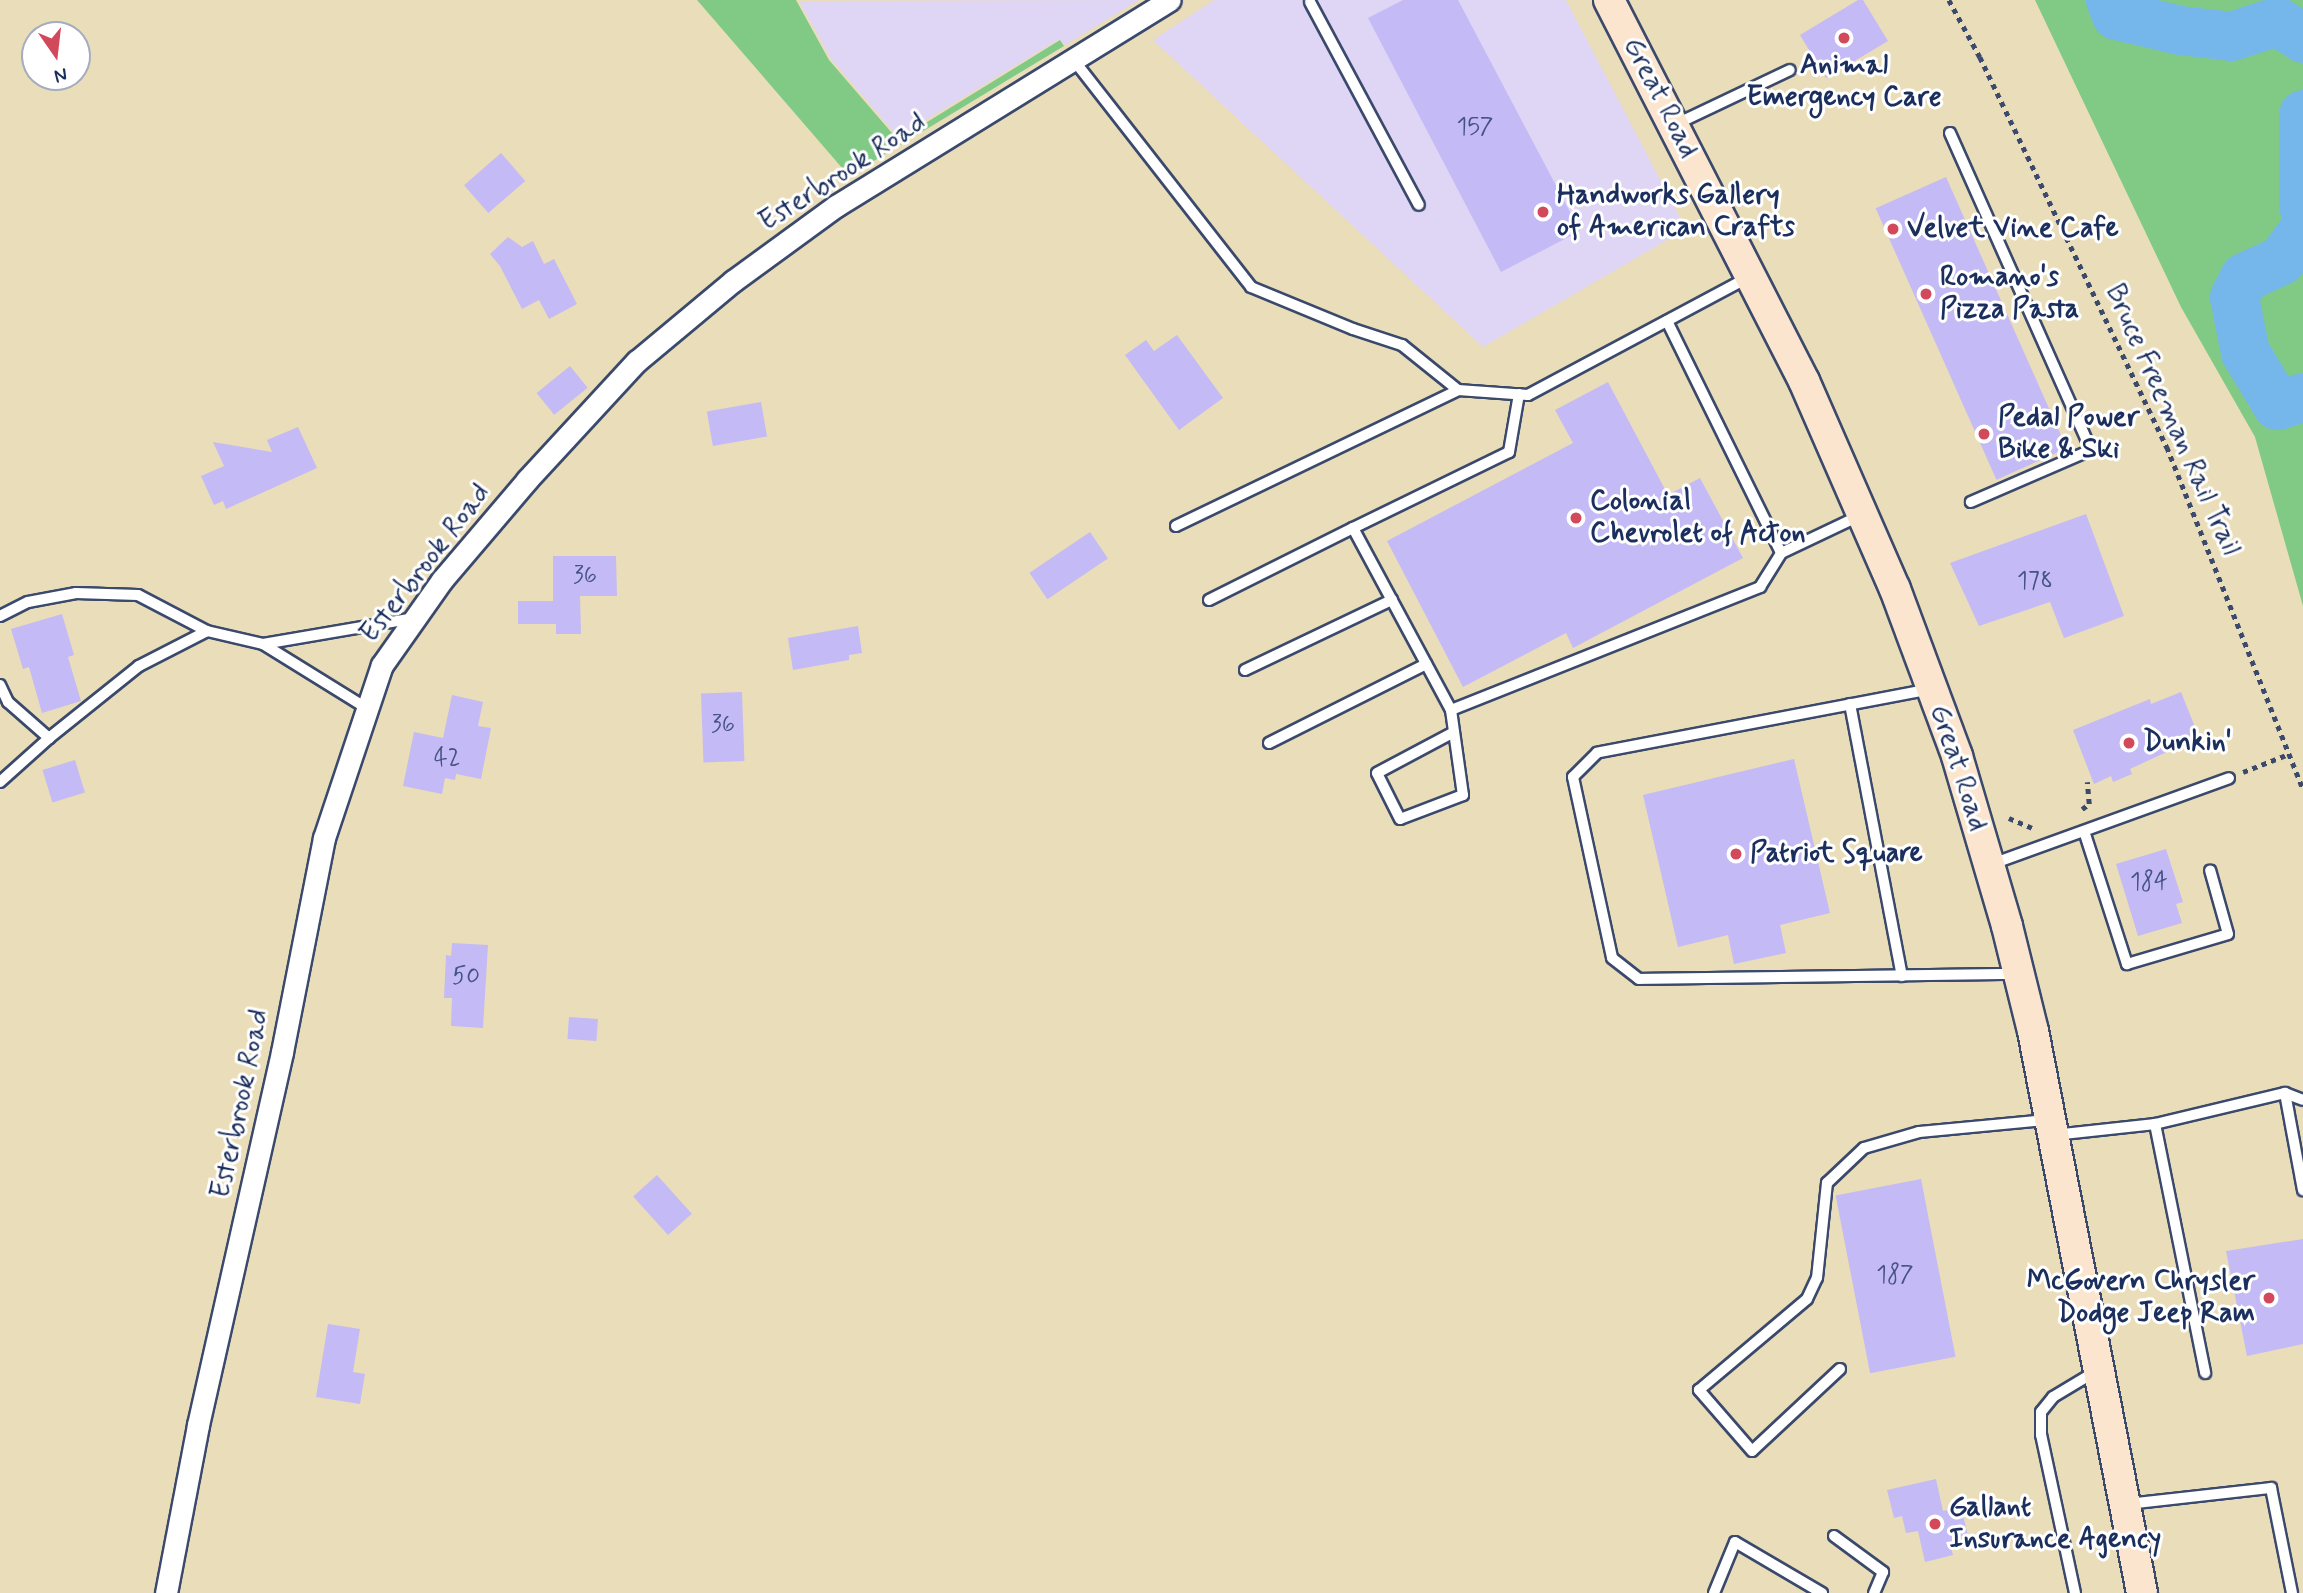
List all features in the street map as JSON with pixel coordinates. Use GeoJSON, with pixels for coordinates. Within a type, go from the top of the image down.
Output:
{"type":"FeatureCollection","features":[{"type":"Feature","properties":{"kind":"main road","name":"Great Road"},"geometry":{"type":"LineString","coordinates":[[1609,0],[1804,381],[1895,589],[1957,756],[2019,974],[2053,1128],[2141,1593]]}},
{"type":"Feature","properties":{"kind":"street","name":"Esterbrook Road"},"geometry":{"type":"LineString","coordinates":[[166,1593],[198,1425],[282,1052],[324,838],[382,665],[442,580],[527,480],[637,361],[733,281],[836,206],[1170,0]]}},
{"type":"Feature","properties":{"kind":"lane"},"geometry":{"type":"LineString","coordinates":[[1310,2],[1419,205]]}},
{"type":"Feature","properties":{"kind":"lane"},"geometry":{"type":"LineString","coordinates":[[1073,59],[1251,287],[1353,329],[1402,345],[1458,390]]}},
{"type":"Feature","properties":{"kind":"lane"},"geometry":{"type":"LineString","coordinates":[[1674,125],[1790,70]]}},
{"type":"Feature","properties":{"kind":"lane"},"geometry":{"type":"LineString","coordinates":[[1950,133],[2091,450],[1971,502]]}},
{"type":"Feature","properties":{"kind":"lane"},"geometry":{"type":"LineString","coordinates":[[1176,526],[1458,390],[1528,395],[1750,277]]}},
{"type":"Feature","properties":{"kind":"lane"},"geometry":{"type":"LineString","coordinates":[[1667,321],[1781,553]]}},
{"type":"Feature","properties":{"kind":"lane"},"geometry":{"type":"LineString","coordinates":[[1209,600],[1509,452],[1518,394]]}},
{"type":"Feature","properties":{"kind":"lane"},"geometry":{"type":"LineString","coordinates":[[1451,710],[1760,587],[1781,553],[1863,514]]}},
{"type":"Feature","properties":{"kind":"lane"},"geometry":{"type":"LineString","coordinates":[[1353,528],[1451,710],[1463,795],[1400,819],[1377,772],[1454,732]]}},
{"type":"Feature","properties":{"kind":"lane"},"geometry":{"type":"LineString","coordinates":[[0,616],[28,602],[76,593],[138,595],[206,631],[262,644],[368,709]]}},
{"type":"Feature","properties":{"kind":"lane"},"geometry":{"type":"LineString","coordinates":[[1245,670],[1392,600]]}},
{"type":"Feature","properties":{"kind":"lane"},"geometry":{"type":"LineString","coordinates":[[262,644],[415,618]]}},
{"type":"Feature","properties":{"kind":"lane"},"geometry":{"type":"LineString","coordinates":[[0,782],[49,738],[139,666],[206,631]]}},
{"type":"Feature","properties":{"kind":"lane"},"geometry":{"type":"LineString","coordinates":[[1269,743],[1426,664]]}},
{"type":"Feature","properties":{"kind":"lane"},"geometry":{"type":"LineString","coordinates":[[0,685],[8,702],[49,738]]}},
{"type":"Feature","properties":{"kind":"lane"},"geometry":{"type":"LineString","coordinates":[[1932,688],[1597,753],[1573,777],[1612,958],[1639,979],[2019,974]]}},
{"type":"Feature","properties":{"kind":"lane"},"geometry":{"type":"LineString","coordinates":[[1850,704],[1902,976]]}},
{"type":"Feature","properties":{"kind":"lane"},"geometry":{"type":"LineString","coordinates":[[1989,865],[2229,778]]}},
{"type":"Feature","properties":{"kind":"lane"},"geometry":{"type":"LineString","coordinates":[[2084,831],[2127,964],[2228,934],[2210,870]]}},
{"type":"Feature","properties":{"kind":"lane"},"geometry":{"type":"LineString","coordinates":[[1840,1368],[1752,1451],[1699,1390],[1807,1299],[1817,1278],[1827,1183],[1864,1148],[1919,1132],[2155,1124],[2286,1093],[2303,1100]]}},
{"type":"Feature","properties":{"kind":"lane"},"geometry":{"type":"LineString","coordinates":[[2286,1093],[2303,1190]]}},
{"type":"Feature","properties":{"kind":"lane"},"geometry":{"type":"LineString","coordinates":[[2155,1124],[2205,1373]]}},
{"type":"Feature","properties":{"kind":"lane"},"geometry":{"type":"LineString","coordinates":[[2075,1593],[2041,1435],[2041,1412],[2053,1397],[2099,1369]]}},
{"type":"Feature","properties":{"kind":"lane"},"geometry":{"type":"LineString","coordinates":[[2125,1504],[2271,1488],[2292,1593]]}},
{"type":"Feature","properties":{"kind":"lane"},"geometry":{"type":"LineString","coordinates":[[1834,1536],[1883,1572],[1874,1593]]}},
{"type":"Feature","properties":{"kind":"lane"},"geometry":{"type":"LineString","coordinates":[[1714,1593],[1735,1542],[1822,1593]]}},
{"type":"Feature","properties":{"kind":"path","name":"Bruce Freeman Rail Trail"},"geometry":{"type":"LineString","coordinates":[[1949,0],[1980,57],[2167,447],[2303,788]]}},
{"type":"Feature","properties":{"kind":"path"},"geometry":{"type":"LineString","coordinates":[[2229,778],[2290,754]]}},
{"type":"Feature","properties":{"kind":"path"},"geometry":{"type":"LineString","coordinates":[[2080,811],[2089,804],[2087,782]]}},
{"type":"Feature","properties":{"kind":"path"},"geometry":{"type":"LineString","coordinates":[[2009,818],[2029,828],[2037,827]]}},
{"type":"Feature","properties":{"kind":"shaded area"},"geometry":{"type":"Polygon","coordinates":[[[1139,0],[1065,45],[1059,39],[898,137],[831,59],[799,1],[1139,0]]]}},
{"type":"Feature","properties":{"kind":"shaded area"},"geometry":{"type":"Polygon","coordinates":[[[1214,0],[1566,0],[1686,229],[1483,347],[1153,40],[1214,0]]]}},
{"type":"Feature","properties":{"kind":"green space"},"geometry":{"type":"Polygon","coordinates":[[[697,0],[796,0],[829,60],[898,140],[1060,40],[1064,46],[849,176],[697,0]]]}},
{"type":"Feature","properties":{"kind":"green space"},"geometry":{"type":"Polygon","coordinates":[[[2035,0],[2303,0],[2303,606],[2255,437],[2181,307],[2035,0]]]}},
{"type":"Feature","properties":{"kind":"building"},"geometry":{"type":"Polygon","coordinates":[[[1403,0],[1458,0],[1580,231],[1501,272],[1368,18],[1403,0]]]}},
{"type":"Feature","properties":{"kind":"building","name":"Animal Emergency Care"},"geometry":{"type":"Polygon","coordinates":[[[1858,0],[1863,0],[1888,41],[1826,78],[1800,35],[1858,0]]]}},
{"type":"Feature","properties":{"kind":"building"},"geometry":{"type":"Polygon","coordinates":[[[501,153],[525,181],[488,213],[464,185],[501,153]]]}},
{"type":"Feature","properties":{"kind":"building"},"geometry":{"type":"Polygon","coordinates":[[[1946,177],[2067,448],[1996,480],[1876,208],[1946,177]]]}},
{"type":"Feature","properties":{"kind":"building"},"geometry":{"type":"Polygon","coordinates":[[[508,237],[522,247],[533,241],[544,264],[554,259],[577,304],[549,319],[539,300],[522,309],[500,266],[490,254],[508,237]]]}},
{"type":"Feature","properties":{"kind":"building"},"geometry":{"type":"Polygon","coordinates":[[[1177,335],[1223,398],[1179,430],[1125,355],[1146,340],[1154,351],[1177,335]]]}},
{"type":"Feature","properties":{"kind":"building"},"geometry":{"type":"Polygon","coordinates":[[[570,366],[588,388],[554,415],[537,393],[570,366]]]}},
{"type":"Feature","properties":{"kind":"building","name":"Colonial Chevrolet of Acton"},"geometry":{"type":"Polygon","coordinates":[[[1608,382],[1668,495],[1700,478],[1743,558],[1573,648],[1566,633],[1463,687],[1387,541],[1573,443],[1555,410],[1608,382]]]}},
{"type":"Feature","properties":{"kind":"building"},"geometry":{"type":"Polygon","coordinates":[[[761,402],[767,436],[713,446],[707,412],[761,402]]]}},
{"type":"Feature","properties":{"kind":"building"},"geometry":{"type":"Polygon","coordinates":[[[298,427],[317,468],[226,509],[223,501],[214,505],[201,476],[224,466],[213,442],[272,452],[267,440],[298,427]]]}},
{"type":"Feature","properties":{"kind":"building"},"geometry":{"type":"Polygon","coordinates":[[[2086,514],[2124,616],[2064,638],[2050,602],[1979,626],[1950,563],[2086,514]]]}},
{"type":"Feature","properties":{"kind":"building"},"geometry":{"type":"Polygon","coordinates":[[[1090,532],[1108,559],[1047,599],[1029,573],[1090,532]]]}},
{"type":"Feature","properties":{"kind":"building"},"geometry":{"type":"Polygon","coordinates":[[[553,556],[616,556],[617,596],[580,596],[581,634],[556,634],[556,624],[518,624],[518,601],[553,601],[553,556]]]}},
{"type":"Feature","properties":{"kind":"building"},"geometry":{"type":"Polygon","coordinates":[[[62,614],[74,655],[68,657],[81,701],[42,713],[29,667],[23,669],[11,629],[62,614]]]}},
{"type":"Feature","properties":{"kind":"building"},"geometry":{"type":"Polygon","coordinates":[[[858,626],[862,653],[849,655],[849,660],[793,670],[788,638],[858,626]]]}},
{"type":"Feature","properties":{"kind":"building"},"geometry":{"type":"Polygon","coordinates":[[[742,692],[744,761],[703,762],[701,693],[742,692]]]}},
{"type":"Feature","properties":{"kind":"building"},"geometry":{"type":"Polygon","coordinates":[[[2181,692],[2199,737],[2130,769],[2132,774],[2113,782],[2111,776],[2094,784],[2073,730],[2150,699],[2151,704],[2181,692]]]}},
{"type":"Feature","properties":{"kind":"building"},"geometry":{"type":"Polygon","coordinates":[[[452,695],[483,702],[478,726],[491,728],[481,779],[456,774],[455,780],[445,778],[442,794],[403,786],[414,732],[443,738],[452,695]]]}},
{"type":"Feature","properties":{"kind":"building","name":"Patriot Square"},"geometry":{"type":"Polygon","coordinates":[[[1794,759],[1830,913],[1780,925],[1786,953],[1734,964],[1728,935],[1678,947],[1643,795],[1794,759]]]}},
{"type":"Feature","properties":{"kind":"building"},"geometry":{"type":"Polygon","coordinates":[[[75,760],[85,793],[52,802],[42,770],[75,760]]]}},
{"type":"Feature","properties":{"kind":"building"},"geometry":{"type":"Polygon","coordinates":[[[2166,849],[2183,902],[2176,904],[2182,923],[2138,936],[2116,864],[2166,849]]]}},
{"type":"Feature","properties":{"kind":"building"},"geometry":{"type":"Polygon","coordinates":[[[452,943],[488,945],[483,1028],[451,1026],[452,998],[444,998],[446,955],[451,956],[452,943]]]}},
{"type":"Feature","properties":{"kind":"building"},"geometry":{"type":"Polygon","coordinates":[[[569,1017],[598,1019],[596,1041],[567,1039],[569,1017]]]}},
{"type":"Feature","properties":{"kind":"building"},"geometry":{"type":"Polygon","coordinates":[[[657,1175],[692,1214],[668,1235],[633,1196],[657,1175]]]}},
{"type":"Feature","properties":{"kind":"building"},"geometry":{"type":"Polygon","coordinates":[[[1921,1179],[1956,1357],[1870,1373],[1836,1196],[1921,1179]]]}},
{"type":"Feature","properties":{"kind":"building","name":"McGovern Chrysler Dodge Jeep Ram"},"geometry":{"type":"Polygon","coordinates":[[[2303,1239],[2303,1344],[2247,1356],[2226,1251],[2303,1239]]]}},
{"type":"Feature","properties":{"kind":"building"},"geometry":{"type":"Polygon","coordinates":[[[328,1324],[360,1329],[353,1372],[365,1374],[360,1404],[316,1397],[328,1324]]]}},
{"type":"Feature","properties":{"kind":"building","name":"Gallant Insurance Agency"},"geometry":{"type":"Polygon","coordinates":[[[1936,1479],[1943,1511],[1961,1507],[1970,1544],[1951,1548],[1953,1555],[1925,1562],[1918,1531],[1906,1533],[1902,1516],[1894,1518],[1887,1490],[1936,1479]]]}},
{"type":"Feature","properties":{"kind":"waterway"},"geometry":{"type":"LineString","coordinates":[[2110,0],[2116,15],[2180,30],[2231,36],[2277,21],[2303,38]]}},
{"type":"Feature","properties":{"kind":"waterway"},"geometry":{"type":"LineString","coordinates":[[2303,114],[2303,206]]}},
{"type":"Feature","properties":{"kind":"waterway"},"geometry":{"type":"LineString","coordinates":[[2303,230],[2281,260],[2244,277],[2234,297],[2245,352],[2277,405],[2303,397]]}},
{"type":"Feature","properties":{"kind":"place","name":"Animal Emergency Care"},"geometry":{"type":"Point","coordinates":[1844,38]}},
{"type":"Feature","properties":{"kind":"place","name":"Handworks Gallery of American Crafts"},"geometry":{"type":"Point","coordinates":[1543,212]}},
{"type":"Feature","properties":{"kind":"place","name":"Velvet Vine Cafe"},"geometry":{"type":"Point","coordinates":[1893,229]}},
{"type":"Feature","properties":{"kind":"place","name":"Romano's Pizza Pasta"},"geometry":{"type":"Point","coordinates":[1926,294]}},
{"type":"Feature","properties":{"kind":"place","name":"Pedal Power Bike & Ski"},"geometry":{"type":"Point","coordinates":[1984,434]}},
{"type":"Feature","properties":{"kind":"place","name":"Colonial Chevrolet of Acton"},"geometry":{"type":"Point","coordinates":[1576,518]}},
{"type":"Feature","properties":{"kind":"place","name":"Dunkin'"},"geometry":{"type":"Point","coordinates":[2129,743]}},
{"type":"Feature","properties":{"kind":"place","name":"Patriot Square"},"geometry":{"type":"Point","coordinates":[1736,854]}},
{"type":"Feature","properties":{"kind":"place","name":"McGovern Chrysler Dodge Jeep Ram"},"geometry":{"type":"Point","coordinates":[2269,1298]}},
{"type":"Feature","properties":{"kind":"place","name":"Gallant Insurance Agency"},"geometry":{"type":"Point","coordinates":[1935,1524]}}]}
